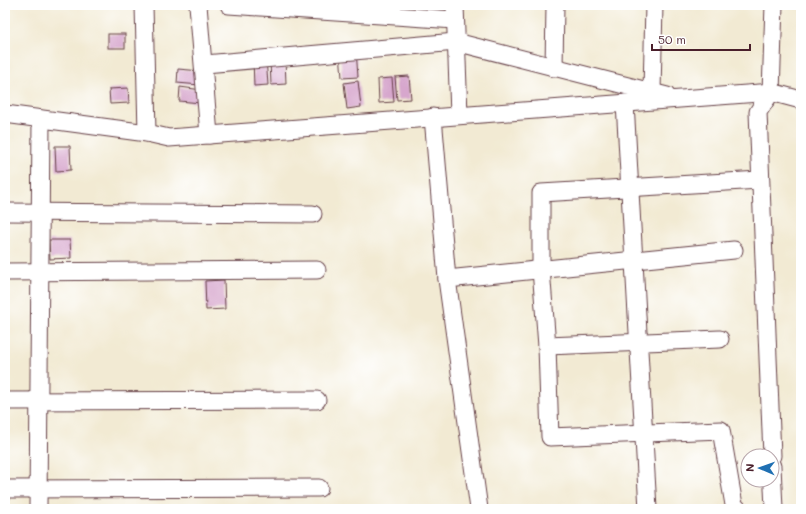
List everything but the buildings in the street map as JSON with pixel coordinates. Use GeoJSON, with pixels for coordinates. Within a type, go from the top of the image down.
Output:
{"type":"FeatureCollection","features":[{"type":"Feature","properties":{"kind":"street"},"geometry":{"type":"LineString","coordinates":[[144,5],[147,133]]}},
{"type":"Feature","properties":{"kind":"street"},"geometry":{"type":"LineString","coordinates":[[198,5],[210,135]]}},
{"type":"Feature","properties":{"kind":"street"},"geometry":{"type":"LineString","coordinates":[[229,5],[455,12],[459,115]]}},
{"type":"Feature","properties":{"kind":"street"},"geometry":{"type":"LineString","coordinates":[[554,68],[555,5]]}},
{"type":"Feature","properties":{"kind":"street"},"geometry":{"type":"LineString","coordinates":[[652,91],[654,5]]}},
{"type":"Feature","properties":{"kind":"street"},"geometry":{"type":"LineString","coordinates":[[772,448],[758,112],[771,92],[774,5]]}},
{"type":"Feature","properties":{"kind":"street"},"geometry":{"type":"LineString","coordinates":[[205,64],[456,42],[554,68],[652,91],[675,99]]}},
{"type":"Feature","properties":{"kind":"street"},"geometry":{"type":"LineString","coordinates":[[5,114],[147,133],[168,138],[771,92],[801,100]]}},
{"type":"Feature","properties":{"kind":"street"},"geometry":{"type":"LineString","coordinates":[[625,103],[647,509]]}},
{"type":"Feature","properties":{"kind":"street"},"geometry":{"type":"LineString","coordinates":[[433,117],[447,279],[479,509]]}},
{"type":"Feature","properties":{"kind":"street"},"geometry":{"type":"LineString","coordinates":[[38,509],[41,119]]}},
{"type":"Feature","properties":{"kind":"street"},"geometry":{"type":"LineString","coordinates":[[738,509],[734,505],[721,430],[550,437],[547,346],[541,269],[541,193],[760,180]]}},
{"type":"Feature","properties":{"kind":"street"},"geometry":{"type":"LineString","coordinates":[[5,212],[313,214]]}},
{"type":"Feature","properties":{"kind":"street"},"geometry":{"type":"LineString","coordinates":[[447,279],[734,250]]}},
{"type":"Feature","properties":{"kind":"street"},"geometry":{"type":"LineString","coordinates":[[5,272],[317,270]]}},
{"type":"Feature","properties":{"kind":"street"},"geometry":{"type":"LineString","coordinates":[[547,346],[720,339]]}},
{"type":"Feature","properties":{"kind":"street"},"geometry":{"type":"LineString","coordinates":[[5,401],[317,400]]}},
{"type":"Feature","properties":{"kind":"street"},"geometry":{"type":"LineString","coordinates":[[5,489],[319,488]]}},
{"type":"Feature","properties":{"kind":"street"},"geometry":{"type":"LineString","coordinates":[[773,488],[774,509]]}}]}
